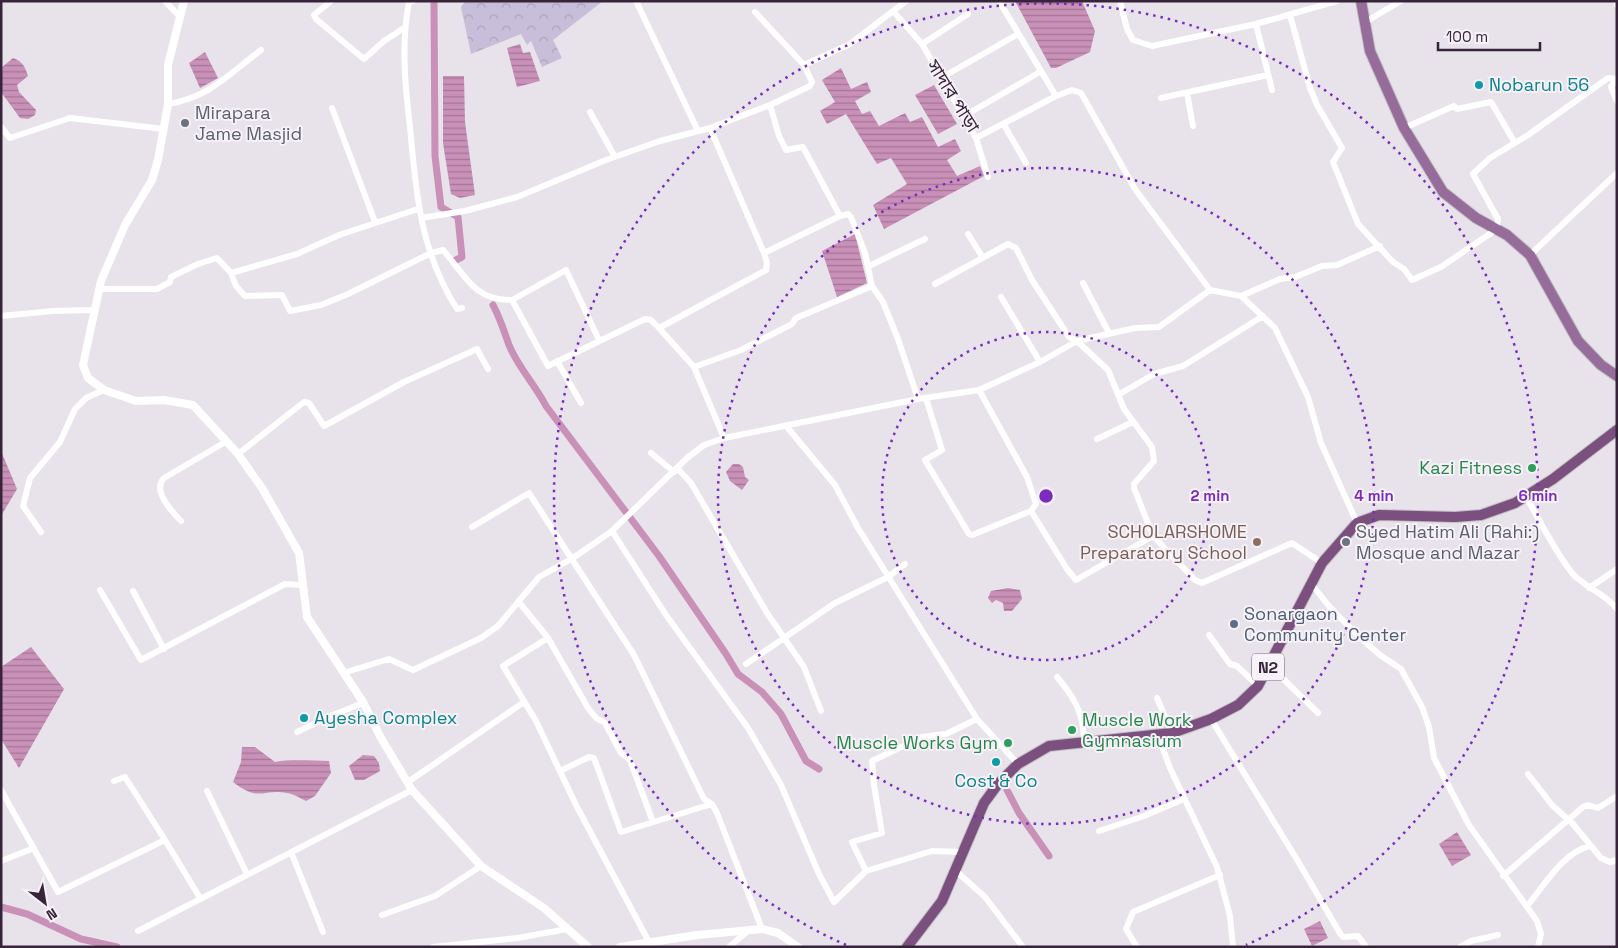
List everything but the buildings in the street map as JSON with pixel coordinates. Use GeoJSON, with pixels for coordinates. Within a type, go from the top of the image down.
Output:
{"type":"FeatureCollection","features":[{"type":"Feature","properties":{"kind":"highway"},"geometry":{"type":"LineString","coordinates":[[1357,523],[1379,515],[1454,517],[1481,515],[1515,504],[1553,480],[1617,430]]}},
{"type":"Feature","properties":{"kind":"highway","name":"N2"},"geometry":{"type":"LineString","coordinates":[[907,947],[942,901],[984,803],[998,784],[1018,764],[1049,746],[1084,741],[1122,740],[1172,733],[1211,719],[1238,705],[1258,686],[1310,582],[1322,564],[1357,523]]}},
{"type":"Feature","properties":{"kind":"main road"},"geometry":{"type":"LineString","coordinates":[[1361,1],[1370,51],[1404,128],[1443,192],[1476,218],[1497,229],[1530,255],[1578,341],[1600,365],[1617,376]]}},
{"type":"Feature","properties":{"kind":"street"},"geometry":{"type":"LineString","coordinates":[[165,1],[179,16]]}},
{"type":"Feature","properties":{"kind":"street"},"geometry":{"type":"LineString","coordinates":[[184,1],[168,64],[168,104],[152,180],[125,225],[99,290],[93,310],[83,366],[88,378],[104,390],[136,401],[164,400],[193,404],[227,441],[262,488],[299,553],[307,617],[363,703],[412,790],[481,866],[544,908],[588,947]]}},
{"type":"Feature","properties":{"kind":"street"},"geometry":{"type":"LineString","coordinates":[[331,1],[314,15],[364,59],[384,41],[404,28]]}},
{"type":"Feature","properties":{"kind":"street"},"geometry":{"type":"LineString","coordinates":[[413,1],[409,2],[404,28],[407,100],[418,209],[430,253],[445,289],[457,309],[462,308]]}},
{"type":"Feature","properties":{"kind":"street"},"geometry":{"type":"LineString","coordinates":[[636,1],[698,131]]}},
{"type":"Feature","properties":{"kind":"street"},"geometry":{"type":"LineString","coordinates":[[804,65],[850,44],[906,1]]}},
{"type":"Feature","properties":{"kind":"street"},"geometry":{"type":"LineString","coordinates":[[999,1],[1056,96]]}},
{"type":"Feature","properties":{"kind":"street"},"geometry":{"type":"LineString","coordinates":[[1120,1],[1133,40],[1142,45],[1152,46],[1256,24],[1338,1]]}},
{"type":"Feature","properties":{"kind":"street"},"geometry":{"type":"LineString","coordinates":[[1365,22],[1401,1]]}},
{"type":"Feature","properties":{"kind":"street","name":"সাদার পাড়া"},"geometry":{"type":"LineString","coordinates":[[893,11],[922,44],[976,138],[1004,125],[1056,96],[1072,90],[1081,92],[1135,189],[1210,290]]}},
{"type":"Feature","properties":{"kind":"street"},"geometry":{"type":"LineString","coordinates":[[421,218],[465,210],[517,197],[615,156],[710,128],[770,105],[810,86],[812,82],[804,65],[755,12]]}},
{"type":"Feature","properties":{"kind":"street"},"geometry":{"type":"LineString","coordinates":[[922,44],[968,14]]}},
{"type":"Feature","properties":{"kind":"street"},"geometry":{"type":"LineString","coordinates":[[1290,15],[1314,96],[1342,148],[1333,162],[1358,224],[1393,262],[1404,269],[1412,280],[1441,267],[1497,229],[1498,219],[1473,174],[1490,158],[1516,143],[1608,78],[1616,79],[1611,87],[1617,100]]}},
{"type":"Feature","properties":{"kind":"street"},"geometry":{"type":"LineString","coordinates":[[1256,24],[1272,90]]}},
{"type":"Feature","properties":{"kind":"street"},"geometry":{"type":"LineString","coordinates":[[941,78],[1018,34]]}},
{"type":"Feature","properties":{"kind":"street"},"geometry":{"type":"LineString","coordinates":[[168,104],[186,101],[222,82],[261,50]]}},
{"type":"Feature","properties":{"kind":"street"},"geometry":{"type":"LineString","coordinates":[[964,116],[1040,72]]}},
{"type":"Feature","properties":{"kind":"street"},"geometry":{"type":"LineString","coordinates":[[1161,98],[1268,75]]}},
{"type":"Feature","properties":{"kind":"street"},"geometry":{"type":"LineString","coordinates":[[1187,93],[1193,126]]}},
{"type":"Feature","properties":{"kind":"street"},"geometry":{"type":"LineString","coordinates":[[1404,128],[1454,106],[1457,109],[1491,102],[1516,143]]}},
{"type":"Feature","properties":{"kind":"street"},"geometry":{"type":"LineString","coordinates":[[770,105],[778,136],[786,150],[803,147],[840,216]]}},
{"type":"Feature","properties":{"kind":"street"},"geometry":{"type":"LineString","coordinates":[[332,108],[375,222]]}},
{"type":"Feature","properties":{"kind":"street"},"geometry":{"type":"LineString","coordinates":[[590,112],[615,156]]}},
{"type":"Feature","properties":{"kind":"street"},"geometry":{"type":"LineString","coordinates":[[1,127],[10,138],[70,118],[164,129]]}},
{"type":"Feature","properties":{"kind":"street"},"geometry":{"type":"LineString","coordinates":[[1004,125],[1026,163]]}},
{"type":"Feature","properties":{"kind":"street"},"geometry":{"type":"LineString","coordinates":[[658,328],[766,270],[767,263],[764,253],[710,128]]}},
{"type":"Feature","properties":{"kind":"street"},"geometry":{"type":"LineString","coordinates":[[976,138],[988,176]]}},
{"type":"Feature","properties":{"kind":"street"},"geometry":{"type":"LineString","coordinates":[[1530,255],[1617,173]]}},
{"type":"Feature","properties":{"kind":"street"},"geometry":{"type":"LineString","coordinates":[[231,273],[297,254],[339,235],[418,209]]}},
{"type":"Feature","properties":{"kind":"street"},"geometry":{"type":"LineString","coordinates":[[764,253],[840,216],[848,214],[851,217],[869,266],[872,286],[883,302],[898,339],[918,399]]}},
{"type":"Feature","properties":{"kind":"street"},"geometry":{"type":"LineString","coordinates":[[968,234],[982,258]]}},
{"type":"Feature","properties":{"kind":"street"},"geometry":{"type":"LineString","coordinates":[[869,266],[925,239]]}},
{"type":"Feature","properties":{"kind":"street"},"geometry":{"type":"LineString","coordinates":[[935,284],[1008,244],[1016,248],[1032,280],[1069,337],[1077,341],[1108,370],[1124,410],[1152,446],[1154,461],[1134,488],[1153,536],[1194,580],[1202,584],[1292,543],[1322,564]]}},
{"type":"Feature","properties":{"kind":"street"},"geometry":{"type":"LineString","coordinates":[[1241,296],[1280,279],[1296,277],[1322,266],[1337,264],[1380,246]]}},
{"type":"Feature","properties":{"kind":"street"},"geometry":{"type":"LineString","coordinates":[[99,290],[157,289],[170,282],[171,277],[198,264],[217,258],[231,273],[236,286],[245,296],[282,295],[290,311],[322,305],[430,253],[443,250],[464,279],[490,297],[512,300],[566,270],[599,340]]}},
{"type":"Feature","properties":{"kind":"street"},"geometry":{"type":"LineString","coordinates":[[1083,283],[1109,333]]}},
{"type":"Feature","properties":{"kind":"street"},"geometry":{"type":"LineString","coordinates":[[694,367],[740,350],[792,324],[796,318],[872,286]]}},
{"type":"Feature","properties":{"kind":"street"},"geometry":{"type":"LineString","coordinates":[[343,673],[389,659],[413,670],[481,638],[498,626],[539,577],[572,558],[612,531],[634,508],[704,445],[724,438],[787,427],[918,399],[979,390],[1040,362],[1077,341],[1109,333],[1159,327],[1210,290],[1241,296],[1275,328],[1308,397],[1321,443],[1357,523]]}},
{"type":"Feature","properties":{"kind":"street"},"geometry":{"type":"LineString","coordinates":[[1001,297],[1040,362]]}},
{"type":"Feature","properties":{"kind":"street"},"geometry":{"type":"LineString","coordinates":[[512,300],[548,366],[645,318],[650,320],[694,367],[724,438]]}},
{"type":"Feature","properties":{"kind":"street"},"geometry":{"type":"LineString","coordinates":[[2,316],[53,311],[93,310]]}},
{"type":"Feature","properties":{"kind":"street"},"geometry":{"type":"LineString","coordinates":[[1118,395],[1154,374],[1175,369],[1196,359],[1263,316]]}},
{"type":"Feature","properties":{"kind":"street"},"geometry":{"type":"LineString","coordinates":[[238,454],[304,402],[309,403],[324,426],[404,382],[477,348],[488,369]]}},
{"type":"Feature","properties":{"kind":"street"},"geometry":{"type":"LineString","coordinates":[[557,361],[581,403]]}},
{"type":"Feature","properties":{"kind":"street"},"geometry":{"type":"LineString","coordinates":[[41,532],[23,506],[30,478],[60,442],[75,410],[86,398],[104,390]]}},
{"type":"Feature","properties":{"kind":"street"},"geometry":{"type":"LineString","coordinates":[[926,398],[942,450],[925,460],[969,534],[972,535],[1031,511],[1036,504],[1027,477],[979,390]]}},
{"type":"Feature","properties":{"kind":"street"},"geometry":{"type":"LineString","coordinates":[[1098,439],[1133,422]]}},
{"type":"Feature","properties":{"kind":"street"},"geometry":{"type":"LineString","coordinates":[[787,427],[835,485],[858,528],[978,719],[1018,764]]}},
{"type":"Feature","properties":{"kind":"street"},"geometry":{"type":"LineString","coordinates":[[181,521],[170,510],[159,487],[160,482],[227,441]]}},
{"type":"Feature","properties":{"kind":"street"},"geometry":{"type":"LineString","coordinates":[[651,453],[691,483],[804,667],[821,711]]}},
{"type":"Feature","properties":{"kind":"street"},"geometry":{"type":"LineString","coordinates":[[472,527],[529,493],[634,655],[704,799],[712,804],[762,929]]}},
{"type":"Feature","properties":{"kind":"street"},"geometry":{"type":"LineString","coordinates":[[1526,496],[1573,574],[1589,588],[1604,596],[1617,609]]}},
{"type":"Feature","properties":{"kind":"street"},"geometry":{"type":"LineString","coordinates":[[1031,511],[1067,569],[1076,580],[1153,536]]}},
{"type":"Feature","properties":{"kind":"street"},"geometry":{"type":"LineString","coordinates":[[612,531],[666,615],[753,736],[782,785],[832,900],[837,901],[866,871],[932,851],[962,852]]}},
{"type":"Feature","properties":{"kind":"street"},"geometry":{"type":"LineString","coordinates":[[746,664],[836,603],[888,577],[905,564]]}},
{"type":"Feature","properties":{"kind":"street"},"geometry":{"type":"LineString","coordinates":[[1589,588],[1617,569]]}},
{"type":"Feature","properties":{"kind":"street"},"geometry":{"type":"LineString","coordinates":[[1310,582],[1328,605],[1356,634],[1380,655],[1401,669],[1422,707],[1429,727],[1434,758],[1469,825],[1503,876],[1538,921],[1541,934],[1538,947]]}},
{"type":"Feature","properties":{"kind":"street"},"geometry":{"type":"LineString","coordinates":[[100,590],[141,660],[285,584],[304,586]]}},
{"type":"Feature","properties":{"kind":"street"},"geometry":{"type":"LineString","coordinates":[[133,591],[164,649]]}},
{"type":"Feature","properties":{"kind":"street"},"geometry":{"type":"LineString","coordinates":[[519,602],[548,638],[588,708],[596,718],[604,722],[621,753],[630,760],[653,822]]}},
{"type":"Feature","properties":{"kind":"street"},"geometry":{"type":"LineString","coordinates":[[1209,635],[1230,664],[1237,666],[1258,686]]}},
{"type":"Feature","properties":{"kind":"street"},"geometry":{"type":"LineString","coordinates":[[548,638],[503,665],[649,942]]}},
{"type":"Feature","properties":{"kind":"street"},"geometry":{"type":"LineString","coordinates":[[1269,665],[1318,713]]}},
{"type":"Feature","properties":{"kind":"street"},"geometry":{"type":"LineString","coordinates":[[1057,677],[1077,703],[1084,725],[1084,741]]}},
{"type":"Feature","properties":{"kind":"street"},"geometry":{"type":"LineString","coordinates":[[1157,698],[1172,733]]}},
{"type":"Feature","properties":{"kind":"street"},"geometry":{"type":"LineString","coordinates":[[408,782],[524,702]]}},
{"type":"Feature","properties":{"kind":"street"},"geometry":{"type":"LineString","coordinates":[[297,732],[363,703]]}},
{"type":"Feature","properties":{"kind":"street"},"geometry":{"type":"LineString","coordinates":[[866,871],[852,842],[882,832],[872,761],[922,738],[946,734],[978,719]]}},
{"type":"Feature","properties":{"kind":"street"},"geometry":{"type":"LineString","coordinates":[[1211,719],[1300,863],[1341,935],[1343,937],[1358,936],[1366,947]]}},
{"type":"Feature","properties":{"kind":"street"},"geometry":{"type":"LineString","coordinates":[[1158,735],[1184,800],[1220,875],[1230,916],[1233,947]]}},
{"type":"Feature","properties":{"kind":"street"},"geometry":{"type":"LineString","coordinates":[[560,771],[592,757],[620,831],[624,832],[712,804]]}},
{"type":"Feature","properties":{"kind":"street"},"geometry":{"type":"LineString","coordinates":[[1528,774],[1552,805],[1568,819],[1601,858],[1610,862],[1617,860]]}},
{"type":"Feature","properties":{"kind":"street"},"geometry":{"type":"LineString","coordinates":[[114,781],[126,777],[200,898]]}},
{"type":"Feature","properties":{"kind":"street"},"geometry":{"type":"LineString","coordinates":[[1,790],[55,888],[61,892],[165,840]]}},
{"type":"Feature","properties":{"kind":"street"},"geometry":{"type":"LineString","coordinates":[[138,931],[412,790]]}},
{"type":"Feature","properties":{"kind":"street"},"geometry":{"type":"LineString","coordinates":[[207,792],[247,874]]}},
{"type":"Feature","properties":{"kind":"street"},"geometry":{"type":"LineString","coordinates":[[1503,876],[1568,819],[1588,805],[1598,808],[1617,796]]}},
{"type":"Feature","properties":{"kind":"street"},"geometry":{"type":"LineString","coordinates":[[1100,831],[1184,800]]}},
{"type":"Feature","properties":{"kind":"street"},"geometry":{"type":"LineString","coordinates":[[1527,906],[1560,865],[1580,848],[1590,846]]}},
{"type":"Feature","properties":{"kind":"street"},"geometry":{"type":"LineString","coordinates":[[1,861],[34,848]]}},
{"type":"Feature","properties":{"kind":"street"},"geometry":{"type":"LineString","coordinates":[[291,852],[323,932]]}},
{"type":"Feature","properties":{"kind":"street"},"geometry":{"type":"LineString","coordinates":[[382,915],[435,896],[481,866]]}},
{"type":"Feature","properties":{"kind":"street"},"geometry":{"type":"LineString","coordinates":[[956,871],[985,897],[1023,947]]}},
{"type":"Feature","properties":{"kind":"street"},"geometry":{"type":"LineString","coordinates":[[1137,947],[1126,929],[1133,912],[1220,875]]}},
{"type":"Feature","properties":{"kind":"street"},"geometry":{"type":"LineString","coordinates":[[433,947],[456,942],[518,938],[567,929]]}},
{"type":"Feature","properties":{"kind":"street"},"geometry":{"type":"LineString","coordinates":[[620,947],[697,934],[762,929],[778,933],[798,947]]}},
{"type":"Feature","properties":{"kind":"street"},"geometry":{"type":"LineString","coordinates":[[729,947],[749,930]]}},
{"type":"Feature","properties":{"kind":"street"},"geometry":{"type":"LineString","coordinates":[[1460,947],[1498,935]]}},
{"type":"Feature","properties":{"kind":"green space"},"geometry":{"type":"Polygon","coordinates":[[[465,1],[603,1],[553,40],[562,58],[542,67],[531,41],[527,45],[521,34],[471,54],[461,7],[465,1]]]}},
{"type":"Feature","properties":{"kind":"shaded area"},"geometry":{"type":"Polygon","coordinates":[[[1015,1],[1082,1],[1095,31],[1090,52],[1056,68],[1051,68],[1015,1]]]}},
{"type":"Feature","properties":{"kind":"shaded area"},"geometry":{"type":"Polygon","coordinates":[[[520,44],[523,53],[530,52],[540,81],[517,87],[507,48],[520,44]]]}},
{"type":"Feature","properties":{"kind":"shaded area"},"geometry":{"type":"Polygon","coordinates":[[[205,52],[218,78],[200,88],[189,63],[205,52]]]}},
{"type":"Feature","properties":{"kind":"shaded area"},"geometry":{"type":"Polygon","coordinates":[[[13,58],[23,64],[28,76],[17,85],[19,92],[36,110],[35,115],[28,119],[20,118],[1,92],[1,68],[13,58]]]}},
{"type":"Feature","properties":{"kind":"shaded area"},"geometry":{"type":"Polygon","coordinates":[[[841,68],[851,89],[867,82],[871,92],[855,101],[862,114],[870,111],[879,126],[905,113],[910,122],[922,117],[938,147],[955,139],[961,151],[947,160],[957,176],[980,166],[984,176],[884,229],[873,205],[907,184],[891,158],[877,164],[846,114],[827,124],[820,111],[835,102],[822,80],[841,68]]]}},
{"type":"Feature","properties":{"kind":"shaded area"},"geometry":{"type":"Polygon","coordinates":[[[443,76],[464,76],[465,122],[475,195],[460,198],[451,194],[443,143],[443,76]]]}},
{"type":"Feature","properties":{"kind":"shaded area"},"geometry":{"type":"Polygon","coordinates":[[[934,85],[957,124],[938,134],[915,95],[934,85]]]}},
{"type":"Feature","properties":{"kind":"shaded area"},"geometry":{"type":"Polygon","coordinates":[[[855,234],[867,283],[837,297],[822,251],[855,234]]]}},
{"type":"Feature","properties":{"kind":"shaded area"},"geometry":{"type":"Polygon","coordinates":[[[1,451],[17,489],[1,516],[1,451]]]}},
{"type":"Feature","properties":{"kind":"shaded area"},"geometry":{"type":"Polygon","coordinates":[[[733,464],[739,464],[743,467],[745,477],[749,480],[742,490],[730,481],[726,472],[733,464]]]}},
{"type":"Feature","properties":{"kind":"shaded area"},"geometry":{"type":"Polygon","coordinates":[[[1008,588],[1020,590],[1022,599],[1012,611],[1004,611],[1003,603],[996,600],[992,603],[988,598],[991,591],[1008,588]]]}},
{"type":"Feature","properties":{"kind":"shaded area"},"geometry":{"type":"Polygon","coordinates":[[[31,647],[64,689],[19,768],[1,739],[1,667],[31,647]]]}},
{"type":"Feature","properties":{"kind":"shaded area"},"geometry":{"type":"Polygon","coordinates":[[[242,747],[255,747],[275,762],[295,760],[329,761],[331,773],[315,796],[306,801],[287,793],[272,792],[261,794],[249,792],[233,782],[241,762],[242,747]]]}},
{"type":"Feature","properties":{"kind":"shaded area"},"geometry":{"type":"Polygon","coordinates":[[[363,755],[374,756],[379,763],[380,771],[364,780],[355,780],[349,766],[363,755]]]}},
{"type":"Feature","properties":{"kind":"shaded area"},"geometry":{"type":"Polygon","coordinates":[[[1457,832],[1471,855],[1452,866],[1439,844],[1457,832]]]}},
{"type":"Feature","properties":{"kind":"shaded area"},"geometry":{"type":"Polygon","coordinates":[[[1320,921],[1328,938],[1312,946],[1304,929],[1320,921]]]}},
{"type":"Feature","properties":{"kind":"waterway"},"geometry":{"type":"LineString","coordinates":[[434,4],[435,156],[441,207],[458,217],[462,257],[456,260]]}},
{"type":"Feature","properties":{"kind":"waterway"},"geometry":{"type":"LineString","coordinates":[[493,305],[513,353],[546,406],[659,556],[738,674],[762,692],[781,714],[806,761],[819,769]]}},
{"type":"Feature","properties":{"kind":"waterway"},"geometry":{"type":"LineString","coordinates":[[1007,790],[1019,813],[1049,856]]}},
{"type":"Feature","properties":{"kind":"waterway"},"geometry":{"type":"LineString","coordinates":[[1,907],[27,914],[81,939],[117,947]]}},
{"type":"Feature","properties":{"kind":"place","name":"Nobarun 56"},"geometry":{"type":"Point","coordinates":[1479,85]}},
{"type":"Feature","properties":{"kind":"place","name":"Mirapara Jame Masjid"},"geometry":{"type":"Point","coordinates":[185,123]}},
{"type":"Feature","properties":{"kind":"place","name":"Kazi Fitness"},"geometry":{"type":"Point","coordinates":[1532,468]}},
{"type":"Feature","properties":{"kind":"place","name":"SCHOLARSHOME Preparatory School"},"geometry":{"type":"Point","coordinates":[1257,542]}},
{"type":"Feature","properties":{"kind":"place","name":"Syed Hatim Ali (Rahi:) Mosque and Mazar"},"geometry":{"type":"Point","coordinates":[1346,542]}},
{"type":"Feature","properties":{"kind":"place","name":"Sonargaon Community Center"},"geometry":{"type":"Point","coordinates":[1234,624]}},
{"type":"Feature","properties":{"kind":"place","name":"Ayesha Complex"},"geometry":{"type":"Point","coordinates":[304,718]}},
{"type":"Feature","properties":{"kind":"place","name":"Muscle Work Gymnasium"},"geometry":{"type":"Point","coordinates":[1072,730]}},
{"type":"Feature","properties":{"kind":"place","name":"Muscle Works Gym"},"geometry":{"type":"Point","coordinates":[1008,743]}},
{"type":"Feature","properties":{"kind":"place","name":"Cost & Co"},"geometry":{"type":"Point","coordinates":[996,762]}}]}
